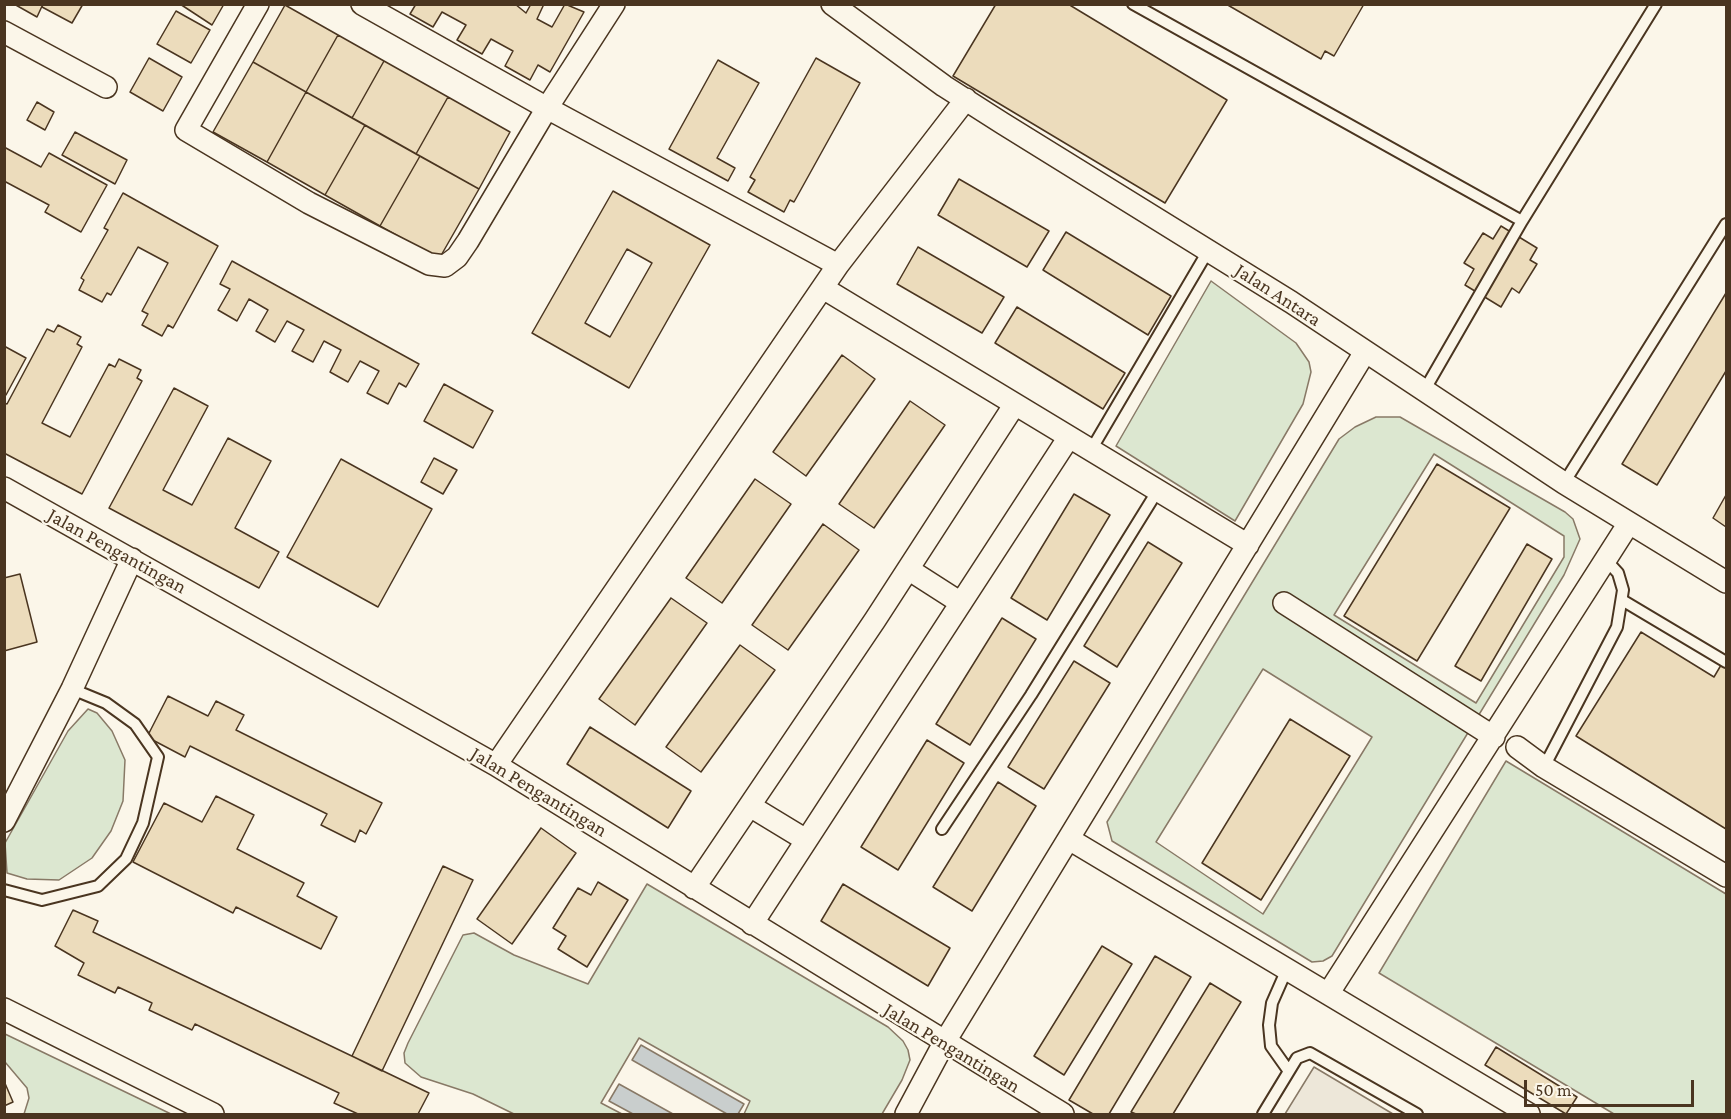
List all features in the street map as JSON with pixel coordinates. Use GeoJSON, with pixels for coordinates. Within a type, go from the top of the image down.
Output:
{"type":"FeatureCollection","features":[{"type":"Feature","properties":{"kind":"street"},"geometry":{"type":"LineString","coordinates":[[258,4],[186,130],[309,203],[429,264],[445,266],[457,257],[547,108],[614,4]]}},
{"type":"Feature","properties":{"kind":"street"},"geometry":{"type":"LineString","coordinates":[[362,4],[547,108],[838,265]]}},
{"type":"Feature","properties":{"kind":"street","name":"Jalan Antara"},"geometry":{"type":"LineString","coordinates":[[832,4],[966,99],[1208,251],[1564,483],[1726,582]]}},
{"type":"Feature","properties":{"kind":"street"},"geometry":{"type":"LineString","coordinates":[[4,32],[106,87]]}},
{"type":"Feature","properties":{"kind":"street"},"geometry":{"type":"LineString","coordinates":[[496,765],[838,265],[966,99]]}},
{"type":"Feature","properties":{"kind":"street"},"geometry":{"type":"LineString","coordinates":[[823,288],[1248,544]]}},
{"type":"Feature","properties":{"kind":"street"},"geometry":{"type":"LineString","coordinates":[[906,1114],[944,1043],[1365,352]]}},
{"type":"Feature","properties":{"kind":"street"},"geometry":{"type":"LineString","coordinates":[[694,888],[908,569],[1015,404]]}},
{"type":"Feature","properties":{"kind":"street"},"geometry":{"type":"LineString","coordinates":[[752,924],[1069,437]]}},
{"type":"Feature","properties":{"kind":"street","name":"Jalan Pengantingan"},"geometry":{"type":"LineString","coordinates":[[4,488],[496,765],[944,1043],[1063,1114]]}},
{"type":"Feature","properties":{"kind":"street"},"geometry":{"type":"LineString","coordinates":[[1328,994],[1629,523]]}},
{"type":"Feature","properties":{"kind":"street"},"geometry":{"type":"LineString","coordinates":[[4,821],[72,689],[132,559]]}},
{"type":"Feature","properties":{"kind":"street"},"geometry":{"type":"LineString","coordinates":[[908,569],[961,603]]}},
{"type":"Feature","properties":{"kind":"street"},"geometry":{"type":"LineString","coordinates":[[1284,603],[1494,737]]}},
{"type":"Feature","properties":{"kind":"street"},"geometry":{"type":"LineString","coordinates":[[1517,747],[1544,768],[1726,876]]}},
{"type":"Feature","properties":{"kind":"street"},"geometry":{"type":"LineString","coordinates":[[750,806],[806,840]]}},
{"type":"Feature","properties":{"kind":"street"},"geometry":{"type":"LineString","coordinates":[[1069,838],[1529,1114]]}},
{"type":"Feature","properties":{"kind":"street"},"geometry":{"type":"LineString","coordinates":[[4,1009],[213,1114]]}},
{"type":"Feature","properties":{"kind":"lane"},"geometry":{"type":"LineString","coordinates":[[1133,4],[1522,220]]}},
{"type":"Feature","properties":{"kind":"lane"},"geometry":{"type":"LineString","coordinates":[[1424,391],[1522,220],[1656,4]]}},
{"type":"Feature","properties":{"kind":"lane"},"geometry":{"type":"LineString","coordinates":[[1564,483],[1726,224]]}},
{"type":"Feature","properties":{"kind":"lane"},"geometry":{"type":"LineString","coordinates":[[1091,450],[1208,251]]}},
{"type":"Feature","properties":{"kind":"lane"},"geometry":{"type":"LineString","coordinates":[[942,829],[1031,695],[1158,490]]}},
{"type":"Feature","properties":{"kind":"lane"},"geometry":{"type":"LineString","coordinates":[[1544,768],[1617,627],[1623,590],[1618,573],[1606,560]]}},
{"type":"Feature","properties":{"kind":"lane"},"geometry":{"type":"LineString","coordinates":[[1622,600],[1726,662]]}},
{"type":"Feature","properties":{"kind":"lane"},"geometry":{"type":"LineString","coordinates":[[4,890],[42,900],[98,886],[126,859],[143,824],[158,757],[135,724],[106,703],[72,689]]}},
{"type":"Feature","properties":{"kind":"lane"},"geometry":{"type":"LineString","coordinates":[[1287,969],[1272,1003],[1269,1025],[1271,1046],[1288,1070]]}},
{"type":"Feature","properties":{"kind":"lane"},"geometry":{"type":"LineString","coordinates":[[1263,1114],[1297,1058],[1310,1053],[1417,1114]]}},
{"type":"Feature","properties":{"kind":"green space"},"geometry":{"type":"Polygon","coordinates":[[[1211,281],[1296,343],[1309,362],[1311,372],[1303,404],[1235,521],[1116,446],[1211,281]]]}},
{"type":"Feature","properties":{"kind":"green space"},"geometry":{"type":"Polygon","coordinates":[[[1376,417],[1400,417],[1565,512],[1573,519],[1580,539],[1564,575],[1332,956],[1323,961],[1312,962],[1112,841],[1107,822],[1339,439],[1355,427],[1376,417]],[[1434,454],[1334,615],[1476,703],[1564,557],[1564,536],[1434,454]],[[1263,669],[1156,842],[1263,914],[1372,737],[1263,669]]]}},
{"type":"Feature","properties":{"kind":"green space"},"geometry":{"type":"Polygon","coordinates":[[[88,709],[97,713],[112,731],[125,760],[123,801],[111,831],[92,858],[59,880],[27,879],[7,873],[5,843],[68,731],[88,709]]]}},
{"type":"Feature","properties":{"kind":"green space"},"geometry":{"type":"Polygon","coordinates":[[[1506,761],[1726,894],[1726,1114],[1614,1114],[1379,973],[1506,761]]]}},
{"type":"Feature","properties":{"kind":"green space"},"geometry":{"type":"Polygon","coordinates":[[[647,884],[888,1027],[903,1041],[910,1060],[902,1080],[882,1114],[744,1114],[750,1101],[639,1038],[601,1103],[622,1114],[514,1114],[473,1094],[421,1077],[405,1063],[404,1053],[408,1043],[463,935],[474,933],[514,955],[588,984],[647,884]]]}},
{"type":"Feature","properties":{"kind":"green space"},"geometry":{"type":"Polygon","coordinates":[[[4,1034],[171,1114],[24,1114],[29,1098],[27,1088],[5,1062],[4,1034]]]}},
{"type":"Feature","properties":{"kind":"shaded area"},"geometry":{"type":"Polygon","coordinates":[[[641,1045],[744,1104],[738,1114],[727,1114],[632,1060],[641,1045]]]}},
{"type":"Feature","properties":{"kind":"shaded area"},"geometry":{"type":"Polygon","coordinates":[[[1314,1067],[1393,1114],[1285,1114],[1314,1067]]]}},
{"type":"Feature","properties":{"kind":"shaded area"},"geometry":{"type":"Polygon","coordinates":[[[619,1084],[673,1114],[633,1114],[609,1101],[619,1084]]]}},
{"type":"Feature","properties":{"kind":"building"},"geometry":{"type":"Polygon","coordinates":[[[14,4],[43,4],[37,17],[14,4]]]}},
{"type":"Feature","properties":{"kind":"building"},"geometry":{"type":"Polygon","coordinates":[[[43,4],[83,4],[72,23],[42,7],[43,4]]]}},
{"type":"Feature","properties":{"kind":"building"},"geometry":{"type":"Polygon","coordinates":[[[180,4],[224,4],[212,25],[180,4]]]}},
{"type":"Feature","properties":{"kind":"building"},"geometry":{"type":"Polygon","coordinates":[[[416,4],[515,4],[526,13],[531,4],[544,4],[537,19],[552,27],[565,4],[584,12],[550,72],[538,65],[530,80],[505,66],[513,51],[491,39],[482,54],[457,40],[466,25],[442,12],[433,27],[410,14],[416,4]]]}},
{"type":"Feature","properties":{"kind":"building"},"geometry":{"type":"Polygon","coordinates":[[[996,4],[1068,4],[1227,100],[1165,203],[953,76],[996,4]]]}},
{"type":"Feature","properties":{"kind":"building"},"geometry":{"type":"Polygon","coordinates":[[[1226,4],[1364,4],[1334,56],[1325,51],[1321,59],[1226,4]]]}},
{"type":"Feature","properties":{"kind":"building"},"geometry":{"type":"Polygon","coordinates":[[[285,5],[338,35],[306,92],[253,62],[285,5]]]}},
{"type":"Feature","properties":{"kind":"building"},"geometry":{"type":"Polygon","coordinates":[[[176,11],[210,30],[191,63],[157,44],[176,11]]]}},
{"type":"Feature","properties":{"kind":"building"},"geometry":{"type":"Polygon","coordinates":[[[338,35],[384,61],[352,118],[306,92],[338,35]]]}},
{"type":"Feature","properties":{"kind":"building"},"geometry":{"type":"Polygon","coordinates":[[[149,58],[182,77],[163,111],[130,92],[149,58]]]}},
{"type":"Feature","properties":{"kind":"building"},"geometry":{"type":"Polygon","coordinates":[[[816,58],[860,83],[794,202],[790,200],[784,212],[748,192],[755,180],[750,177],[816,58]]]}},
{"type":"Feature","properties":{"kind":"building"},"geometry":{"type":"Polygon","coordinates":[[[718,60],[759,83],[717,158],[735,168],[728,181],[669,149],[718,60]]]}},
{"type":"Feature","properties":{"kind":"building"},"geometry":{"type":"Polygon","coordinates":[[[384,61],[448,97],[416,154],[352,118],[384,61]]]}},
{"type":"Feature","properties":{"kind":"building"},"geometry":{"type":"Polygon","coordinates":[[[253,62],[306,92],[267,162],[213,132],[253,62]]]}},
{"type":"Feature","properties":{"kind":"building"},"geometry":{"type":"Polygon","coordinates":[[[306,92],[365,125],[325,195],[267,162],[306,92]]]}},
{"type":"Feature","properties":{"kind":"building"},"geometry":{"type":"Polygon","coordinates":[[[448,97],[510,132],[479,189],[416,154],[448,97]]]}},
{"type":"Feature","properties":{"kind":"building"},"geometry":{"type":"Polygon","coordinates":[[[37,102],[54,112],[45,130],[27,120],[37,102]]]}},
{"type":"Feature","properties":{"kind":"building"},"geometry":{"type":"Polygon","coordinates":[[[365,125],[420,156],[380,226],[325,195],[365,125]]]}},
{"type":"Feature","properties":{"kind":"building"},"geometry":{"type":"Polygon","coordinates":[[[75,132],[127,160],[115,184],[62,155],[75,132]]]}},
{"type":"Feature","properties":{"kind":"building"},"geometry":{"type":"Polygon","coordinates":[[[4,147],[41,167],[49,153],[107,185],[81,232],[45,212],[49,205],[4,181],[4,147]]]}},
{"type":"Feature","properties":{"kind":"building"},"geometry":{"type":"Polygon","coordinates":[[[420,156],[479,189],[439,259],[380,226],[420,156]]]}},
{"type":"Feature","properties":{"kind":"building"},"geometry":{"type":"Polygon","coordinates":[[[959,179],[1049,231],[1027,267],[938,215],[959,179]]]}},
{"type":"Feature","properties":{"kind":"building"},"geometry":{"type":"Polygon","coordinates":[[[613,191],[710,245],[629,388],[532,333],[613,191]],[[627,249],[585,323],[610,337],[652,263],[627,249]]]}},
{"type":"Feature","properties":{"kind":"building"},"geometry":{"type":"Polygon","coordinates":[[[123,193],[218,246],[173,328],[168,325],[162,336],[142,325],[148,314],[142,311],[168,263],[138,247],[111,295],[107,293],[102,302],[79,290],[84,280],[81,278],[108,230],[104,228],[123,193]]]}},
{"type":"Feature","properties":{"kind":"building"},"geometry":{"type":"Polygon","coordinates":[[[1501,226],[1537,248],[1530,260],[1537,264],[1519,293],[1512,288],[1501,307],[1465,285],[1474,269],[1464,263],[1483,233],[1493,239],[1501,226]]]}},
{"type":"Feature","properties":{"kind":"building"},"geometry":{"type":"Polygon","coordinates":[[[1066,232],[1171,296],[1148,335],[1043,270],[1066,232]]]}},
{"type":"Feature","properties":{"kind":"building"},"geometry":{"type":"Polygon","coordinates":[[[918,247],[1004,297],[982,333],[897,284],[918,247]]]}},
{"type":"Feature","properties":{"kind":"building"},"geometry":{"type":"Polygon","coordinates":[[[232,261],[419,364],[406,387],[399,383],[388,404],[367,393],[379,371],[360,361],[348,382],[330,372],[341,350],[324,341],[313,362],[292,351],[304,330],[287,321],[275,342],[256,331],[268,310],[249,299],[237,321],[218,310],[230,289],[220,284],[232,261]]]}},
{"type":"Feature","properties":{"kind":"building"},"geometry":{"type":"Polygon","coordinates":[[[1726,293],[1726,371],[1657,485],[1622,464],[1726,293]]]}},
{"type":"Feature","properties":{"kind":"building"},"geometry":{"type":"Polygon","coordinates":[[[1017,307],[1125,373],[1103,409],[995,343],[1017,307]]]}},
{"type":"Feature","properties":{"kind":"building"},"geometry":{"type":"Polygon","coordinates":[[[58,325],[81,337],[77,344],[82,347],[42,423],[70,437],[109,364],[115,367],[119,359],[141,370],[137,378],[142,381],[82,494],[4,453],[4,403],[7,404],[47,329],[54,332],[58,325]]]}},
{"type":"Feature","properties":{"kind":"building"},"geometry":{"type":"Polygon","coordinates":[[[4,346],[26,358],[6,395],[4,394],[4,346]]]}},
{"type":"Feature","properties":{"kind":"building"},"geometry":{"type":"Polygon","coordinates":[[[842,355],[875,379],[806,476],[773,452],[842,355]]]}},
{"type":"Feature","properties":{"kind":"building"},"geometry":{"type":"Polygon","coordinates":[[[444,384],[493,411],[473,448],[424,421],[444,384]]]}},
{"type":"Feature","properties":{"kind":"building"},"geometry":{"type":"Polygon","coordinates":[[[174,388],[208,406],[163,490],[192,505],[228,438],[271,461],[235,528],[279,552],[259,588],[109,508],[174,388]]]}},
{"type":"Feature","properties":{"kind":"building"},"geometry":{"type":"Polygon","coordinates":[[[910,401],[945,425],[874,528],[839,504],[910,401]]]}},
{"type":"Feature","properties":{"kind":"building"},"geometry":{"type":"Polygon","coordinates":[[[434,458],[457,470],[443,494],[421,482],[434,458]]]}},
{"type":"Feature","properties":{"kind":"building"},"geometry":{"type":"Polygon","coordinates":[[[341,459],[432,509],[378,607],[287,557],[341,459]]]}},
{"type":"Feature","properties":{"kind":"building"},"geometry":{"type":"Polygon","coordinates":[[[1437,464],[1510,508],[1417,661],[1344,616],[1437,464]]]}},
{"type":"Feature","properties":{"kind":"building"},"geometry":{"type":"Polygon","coordinates":[[[755,479],[791,504],[722,603],[686,578],[755,479]]]}},
{"type":"Feature","properties":{"kind":"building"},"geometry":{"type":"Polygon","coordinates":[[[1074,494],[1110,515],[1047,620],[1011,598],[1074,494]]]}},
{"type":"Feature","properties":{"kind":"building"},"geometry":{"type":"Polygon","coordinates":[[[1726,495],[1726,527],[1713,518],[1726,495]]]}},
{"type":"Feature","properties":{"kind":"building"},"geometry":{"type":"Polygon","coordinates":[[[823,524],[859,550],[788,650],[752,625],[823,524]]]}},
{"type":"Feature","properties":{"kind":"building"},"geometry":{"type":"Polygon","coordinates":[[[1148,542],[1182,563],[1117,667],[1084,646],[1148,542]]]}},
{"type":"Feature","properties":{"kind":"building"},"geometry":{"type":"Polygon","coordinates":[[[1527,544],[1552,559],[1481,681],[1455,666],[1527,544]]]}},
{"type":"Feature","properties":{"kind":"building"},"geometry":{"type":"Polygon","coordinates":[[[20,574],[37,642],[4,651],[4,578],[20,574]]]}},
{"type":"Feature","properties":{"kind":"building"},"geometry":{"type":"Polygon","coordinates":[[[671,598],[707,623],[635,725],[599,699],[671,598]]]}},
{"type":"Feature","properties":{"kind":"building"},"geometry":{"type":"Polygon","coordinates":[[[1002,618],[1036,639],[970,745],[936,724],[1002,618]]]}},
{"type":"Feature","properties":{"kind":"building"},"geometry":{"type":"Polygon","coordinates":[[[1641,632],[1714,677],[1724,660],[1726,662],[1726,829],[1576,736],[1641,632]]]}},
{"type":"Feature","properties":{"kind":"building"},"geometry":{"type":"Polygon","coordinates":[[[740,645],[775,670],[701,772],[666,747],[740,645]]]}},
{"type":"Feature","properties":{"kind":"building"},"geometry":{"type":"Polygon","coordinates":[[[1074,661],[1110,683],[1044,789],[1008,767],[1074,661]]]}},
{"type":"Feature","properties":{"kind":"building"},"geometry":{"type":"Polygon","coordinates":[[[168,696],[208,716],[216,701],[244,715],[236,730],[382,803],[366,834],[360,830],[355,842],[321,825],[327,814],[190,746],[185,757],[147,737],[168,696]]]}},
{"type":"Feature","properties":{"kind":"building"},"geometry":{"type":"Polygon","coordinates":[[[1290,719],[1350,756],[1261,900],[1202,863],[1290,719]]]}},
{"type":"Feature","properties":{"kind":"building"},"geometry":{"type":"Polygon","coordinates":[[[590,727],[691,791],[668,828],[567,764],[590,727]]]}},
{"type":"Feature","properties":{"kind":"building"},"geometry":{"type":"Polygon","coordinates":[[[927,740],[964,763],[898,870],[861,847],[927,740]]]}},
{"type":"Feature","properties":{"kind":"building"},"geometry":{"type":"Polygon","coordinates":[[[998,782],[1036,806],[972,911],[933,887],[998,782]]]}},
{"type":"Feature","properties":{"kind":"building"},"geometry":{"type":"Polygon","coordinates":[[[216,796],[254,815],[237,849],[304,883],[297,896],[337,917],[321,949],[236,907],[233,913],[133,862],[164,803],[202,822],[216,796]]]}},
{"type":"Feature","properties":{"kind":"building"},"geometry":{"type":"Polygon","coordinates":[[[541,828],[576,853],[512,944],[477,919],[541,828]]]}},
{"type":"Feature","properties":{"kind":"building"},"geometry":{"type":"Polygon","coordinates":[[[443,866],[473,880],[382,1071],[352,1056],[443,866]]]}},
{"type":"Feature","properties":{"kind":"building"},"geometry":{"type":"Polygon","coordinates":[[[598,882],[628,900],[587,967],[558,949],[566,936],[553,928],[578,888],[591,895],[598,882]]]}},
{"type":"Feature","properties":{"kind":"building"},"geometry":{"type":"Polygon","coordinates":[[[843,884],[950,948],[928,986],[821,921],[843,884]]]}},
{"type":"Feature","properties":{"kind":"building"},"geometry":{"type":"Polygon","coordinates":[[[73,910],[98,921],[93,932],[429,1093],[418,1114],[358,1114],[334,1103],[339,1093],[195,1024],[192,1030],[149,1010],[152,1003],[118,987],[115,993],[78,975],[84,963],[55,946],[73,910]]]}},
{"type":"Feature","properties":{"kind":"building"},"geometry":{"type":"Polygon","coordinates":[[[1102,946],[1132,964],[1064,1075],[1034,1056],[1102,946]]]}},
{"type":"Feature","properties":{"kind":"building"},"geometry":{"type":"Polygon","coordinates":[[[1155,956],[1191,977],[1109,1114],[1093,1114],[1069,1100],[1155,956]]]}},
{"type":"Feature","properties":{"kind":"building"},"geometry":{"type":"Polygon","coordinates":[[[1210,983],[1241,1002],[1173,1114],[1131,1112],[1210,983]]]}},
{"type":"Feature","properties":{"kind":"building"},"geometry":{"type":"Polygon","coordinates":[[[1496,1047],[1577,1097],[1566,1114],[1485,1065],[1496,1047]]]}},
{"type":"Feature","properties":{"kind":"building"},"geometry":{"type":"Polygon","coordinates":[[[4,1081],[13,1102],[4,1106],[4,1081]]]}}]}
